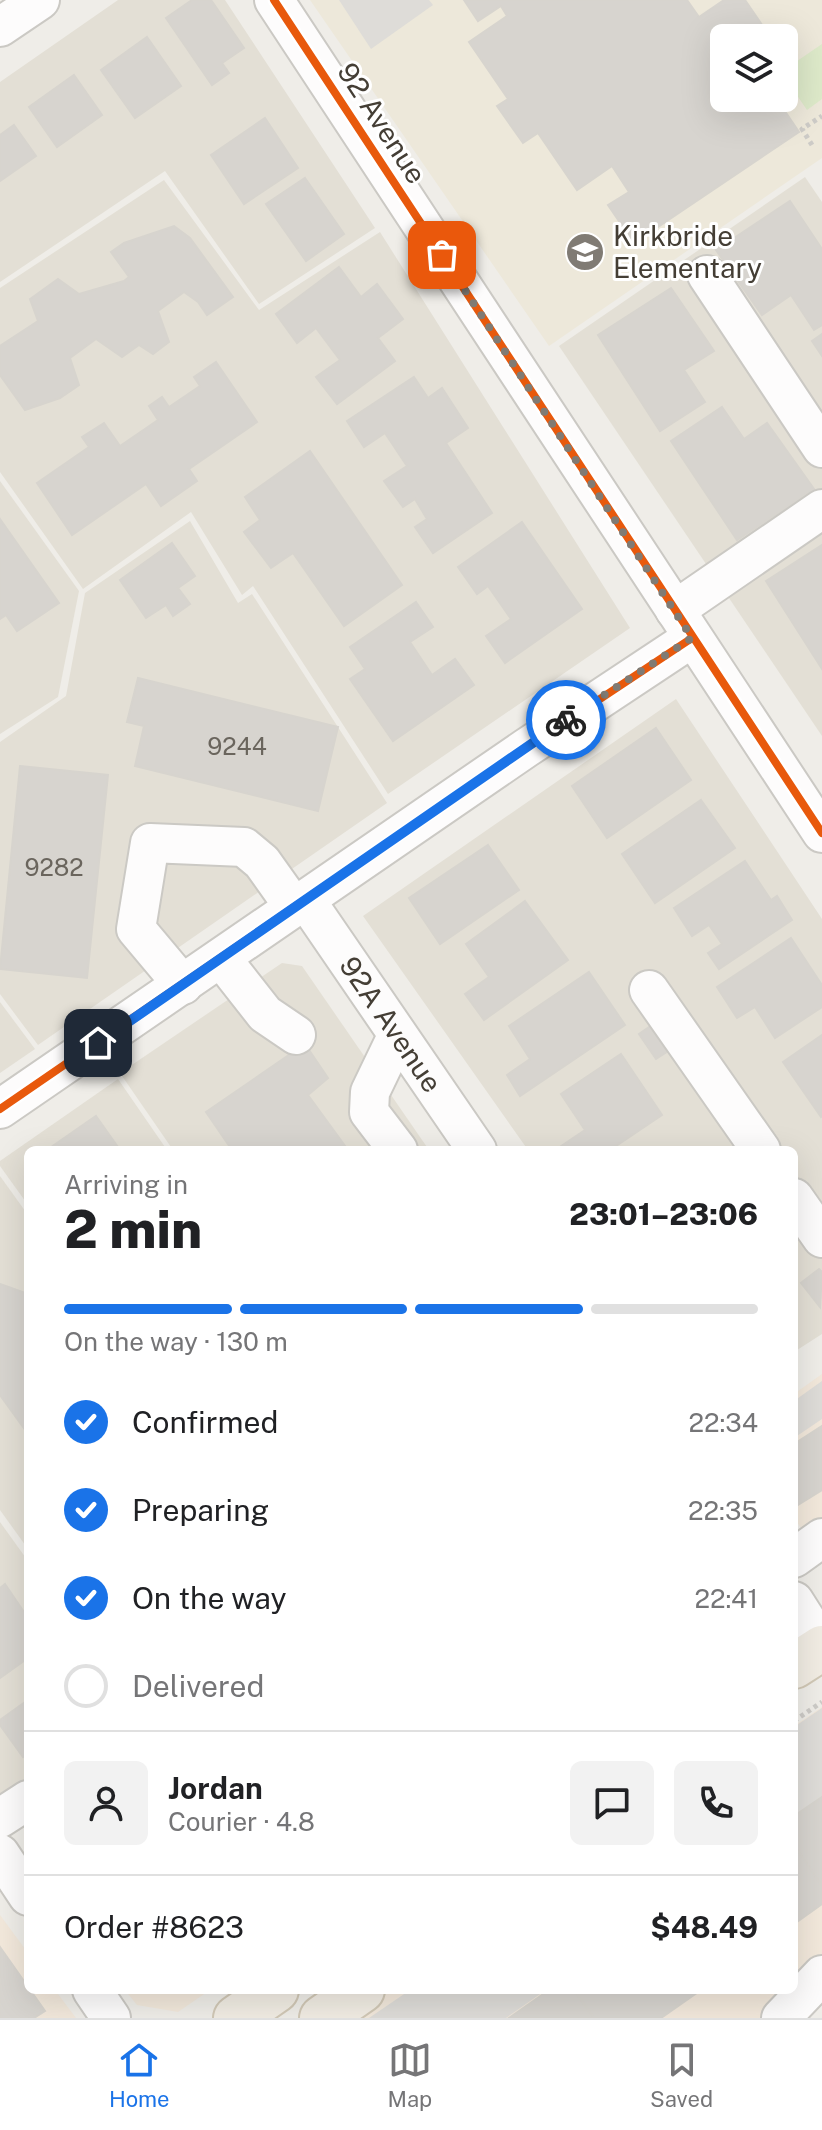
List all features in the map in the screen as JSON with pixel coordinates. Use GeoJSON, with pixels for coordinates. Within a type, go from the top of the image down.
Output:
{"type":"FeatureCollection","features":[{"type":"Feature","properties":{"kind":"main road"},"geometry":{"type":"LineString","coordinates":[[798,1663],[822,1646]]}},
{"type":"Feature","properties":{"kind":"main road"},"geometry":{"type":"LineString","coordinates":[[236,2018],[270,1994]]}},
{"type":"Feature","properties":{"kind":"main road"},"geometry":{"type":"LineString","coordinates":[[322,2018],[356,1994]]}},
{"type":"Feature","properties":{"kind":"street"},"geometry":{"type":"LineString","coordinates":[[0,27],[40,0]]}},
{"type":"Feature","properties":{"kind":"street","name":"92 Avenue"},"geometry":{"type":"LineString","coordinates":[[274,0],[822,833]]}},
{"type":"Feature","properties":{"kind":"street"},"geometry":{"type":"LineString","coordinates":[[707,275],[822,448]]}},
{"type":"Feature","properties":{"kind":"street"},"geometry":{"type":"LineString","coordinates":[[0,1109],[526,748],[822,509]]}},
{"type":"Feature","properties":{"kind":"street","name":"92A Avenue"},"geometry":{"type":"LineString","coordinates":[[183,985],[136,929],[150,843],[244,847],[332,935],[397,1036],[474,1146]]}},
{"type":"Feature","properties":{"kind":"street"},"geometry":{"type":"LineString","coordinates":[[221,958],[265,1014],[296,1035]]}},
{"type":"Feature","properties":{"kind":"street"},"geometry":{"type":"LineString","coordinates":[[649,990],[758,1146]]}},
{"type":"Feature","properties":{"kind":"street"},"geometry":{"type":"LineString","coordinates":[[395,1146],[369,1112],[370,1092],[397,1036]]}},
{"type":"Feature","properties":{"kind":"street"},"geometry":{"type":"LineString","coordinates":[[798,1204],[822,1238]]}},
{"type":"Feature","properties":{"kind":"street"},"geometry":{"type":"LineString","coordinates":[[798,1555],[822,1538]]}},
{"type":"Feature","properties":{"kind":"street"},"geometry":{"type":"LineString","coordinates":[[798,1607],[822,1646]]}},
{"type":"Feature","properties":{"kind":"street"},"geometry":{"type":"LineString","coordinates":[[0,1818],[24,1803]]}},
{"type":"Feature","properties":{"kind":"street"},"geometry":{"type":"LineString","coordinates":[[0,1854],[24,1890]]}},
{"type":"Feature","properties":{"kind":"street"},"geometry":{"type":"LineString","coordinates":[[781,2018],[822,1975]]}},
{"type":"Feature","properties":{"kind":"street"},"geometry":{"type":"LineString","coordinates":[[95,1994],[111,2018]]}},
{"type":"Feature","properties":{"kind":"path"},"geometry":{"type":"LineString","coordinates":[[812,145],[802,129],[822,116]]}},
{"type":"Feature","properties":{"kind":"path"},"geometry":{"type":"LineString","coordinates":[[798,1718],[822,1702]]}},
{"type":"Feature","properties":{"kind":"shaded area"},"geometry":{"type":"Polygon","coordinates":[[[118,0],[225,0],[375,228],[259,304],[165,171],[0,282],[0,82],[118,0]]]}},
{"type":"Feature","properties":{"kind":"shaded area","name":"Kirkbride Elementary"},"geometry":{"type":"Polygon","coordinates":[[[310,0],[822,0],[822,158],[549,346],[310,0]]]}},
{"type":"Feature","properties":{"kind":"shaded area"},"geometry":{"type":"Polygon","coordinates":[[[339,0],[429,0],[433,5],[371,49],[339,0]]]}},
{"type":"Feature","properties":{"kind":"shaded area"},"geometry":{"type":"Polygon","coordinates":[[[805,177],[822,202],[822,736],[559,346],[805,177]]]}},
{"type":"Feature","properties":{"kind":"shaded area"},"geometry":{"type":"Polygon","coordinates":[[[164,180],[259,310],[380,232],[630,628],[388,794],[253,586],[242,595],[191,512],[83,589],[0,472],[0,288],[164,180]]]}},
{"type":"Feature","properties":{"kind":"shaded area"},"geometry":{"type":"Polygon","coordinates":[[[0,481],[79,591],[58,697],[0,734],[0,481]]]}},
{"type":"Feature","properties":{"kind":"shaded area"},"geometry":{"type":"Polygon","coordinates":[[[190,521],[238,603],[252,594],[387,803],[38,1045],[0,994],[0,742],[66,696],[85,593],[190,521]]]}},
{"type":"Feature","properties":{"kind":"shaded area"},"geometry":{"type":"Polygon","coordinates":[[[676,699],[822,919],[822,1334],[798,1349],[798,1146],[525,1146],[363,916],[676,699]]]}},
{"type":"Feature","properties":{"kind":"shaded area"},"geometry":{"type":"Polygon","coordinates":[[[282,963],[302,966],[426,1146],[170,1146],[120,1073],[282,963]]]}},
{"type":"Feature","properties":{"kind":"shaded area"},"geometry":{"type":"Polygon","coordinates":[[[0,1002],[35,1049],[0,1073],[0,1002]]]}},
{"type":"Feature","properties":{"kind":"shaded area"},"geometry":{"type":"Polygon","coordinates":[[[118,1079],[164,1146],[24,1146],[24,1199],[0,1166],[0,1161],[118,1079]]]}},
{"type":"Feature","properties":{"kind":"shaded area"},"geometry":{"type":"Polygon","coordinates":[[[0,1176],[24,1209],[24,1543],[0,1510],[0,1176]]]}},
{"type":"Feature","properties":{"kind":"shaded area"},"geometry":{"type":"Polygon","coordinates":[[[822,1374],[822,1557],[798,1524],[798,1391],[822,1374]]]}},
{"type":"Feature","properties":{"kind":"shaded area"},"geometry":{"type":"Polygon","coordinates":[[[822,1381],[822,1419],[798,1435],[798,1398],[822,1381]]]}},
{"type":"Feature","properties":{"kind":"shaded area"},"geometry":{"type":"Polygon","coordinates":[[[0,1522],[24,1555],[24,1784],[2,1800],[0,1522]]]}},
{"type":"Feature","properties":{"kind":"shaded area"},"geometry":{"type":"Polygon","coordinates":[[[822,1707],[822,1955],[798,1981],[798,1723],[822,1707]]]}},
{"type":"Feature","properties":{"kind":"shaded area"},"geometry":{"type":"Polygon","coordinates":[[[822,1708],[822,1798],[798,1814],[798,1724],[822,1708]]]}},
{"type":"Feature","properties":{"kind":"shaded area"},"geometry":{"type":"Polygon","coordinates":[[[0,1915],[24,1948],[24,1994],[58,1994],[76,2018],[0,2018],[0,1915]]]}},
{"type":"Feature","properties":{"kind":"shaded area"},"geometry":{"type":"Polygon","coordinates":[[[128,1994],[204,1994],[178,2012],[137,2005],[128,1994]]]}},
{"type":"Feature","properties":{"kind":"shaded area"},"geometry":{"type":"Polygon","coordinates":[[[385,1994],[785,1994],[763,2018],[349,2018],[385,1994]]]}},
{"type":"Feature","properties":{"kind":"shaded area"},"geometry":{"type":"Polygon","coordinates":[[[404,1994],[540,1994],[506,2018],[369,2018],[404,1994]]]}},
{"type":"Feature","properties":{"kind":"green space"},"geometry":{"type":"Polygon","coordinates":[[[822,44],[822,99],[807,110],[798,97],[798,60],[822,44]]]}},
{"type":"Feature","properties":{"kind":"building"},"geometry":{"type":"Polygon","coordinates":[[[192,0],[211,0],[244,48],[222,63],[229,73],[212,85],[166,18],[192,0]]]}},
{"type":"Feature","properties":{"kind":"building","name":"Kirkbride Elementary"},"geometry":{"type":"Polygon","coordinates":[[[464,0],[687,0],[699,17],[724,0],[745,0],[761,24],[710,24],[710,112],[785,112],[799,132],[634,243],[608,205],[629,192],[612,166],[577,190],[538,133],[523,143],[497,106],[508,99],[469,42],[507,16],[501,6],[478,21],[464,0]]]}},
{"type":"Feature","properties":{"kind":"building"},"geometry":{"type":"Polygon","coordinates":[[[147,37],[181,86],[135,118],[101,70],[147,37]]]}},
{"type":"Feature","properties":{"kind":"building"},"geometry":{"type":"Polygon","coordinates":[[[74,75],[102,115],[57,147],[29,107],[74,75]]]}},
{"type":"Feature","properties":{"kind":"building"},"geometry":{"type":"Polygon","coordinates":[[[265,118],[298,168],[244,204],[211,155],[265,118]]]}},
{"type":"Feature","properties":{"kind":"building"},"geometry":{"type":"Polygon","coordinates":[[[14,125],[36,156],[0,181],[0,135],[14,125]]]}},
{"type":"Feature","properties":{"kind":"building"},"geometry":{"type":"Polygon","coordinates":[[[305,178],[344,234],[306,261],[266,204],[305,178]]]}},
{"type":"Feature","properties":{"kind":"building"},"geometry":{"type":"Polygon","coordinates":[[[790,201],[822,249],[822,325],[814,330],[791,295],[762,315],[716,250],[790,201]]]}},
{"type":"Feature","properties":{"kind":"building"},"geometry":{"type":"Polygon","coordinates":[[[174,226],[190,238],[233,297],[207,315],[198,302],[184,292],[158,311],[169,342],[153,354],[139,345],[122,357],[96,339],[70,358],[79,385],[60,398],[25,410],[0,375],[0,346],[38,321],[30,299],[58,279],[79,294],[124,281],[129,277],[111,252],[124,243],[174,226]]]}},
{"type":"Feature","properties":{"kind":"building"},"geometry":{"type":"Polygon","coordinates":[[[339,267],[361,297],[377,284],[403,319],[378,338],[395,361],[337,404],[316,377],[340,360],[316,328],[297,343],[276,314],[339,267]]]}},
{"type":"Feature","properties":{"kind":"building"},"geometry":{"type":"Polygon","coordinates":[[[671,288],[714,351],[684,370],[705,402],[660,431],[598,335],[671,288]]]}},
{"type":"Feature","properties":{"kind":"building"},"geometry":{"type":"Polygon","coordinates":[[[822,334],[822,356],[812,341],[822,334]]]}},
{"type":"Feature","properties":{"kind":"building"},"geometry":{"type":"Polygon","coordinates":[[[216,362],[257,422],[189,469],[197,481],[161,506],[146,484],[72,535],[37,483],[89,447],[82,437],[104,423],[120,446],[158,420],[149,406],[162,397],[169,407],[200,386],[194,377],[216,362]]]}},
{"type":"Feature","properties":{"kind":"building"},"geometry":{"type":"Polygon","coordinates":[[[414,377],[428,398],[442,388],[468,428],[446,443],[492,513],[433,553],[415,527],[427,519],[415,499],[403,507],[384,481],[407,466],[385,433],[364,447],[347,421],[414,377]]]}},
{"type":"Feature","properties":{"kind":"building"},"geometry":{"type":"Polygon","coordinates":[[[722,407],[744,439],[767,423],[814,489],[737,540],[671,441],[722,407]]]}},
{"type":"Feature","properties":{"kind":"building"},"geometry":{"type":"Polygon","coordinates":[[[310,451],[402,585],[344,626],[293,553],[271,568],[244,532],[260,520],[245,497],[310,451]]]}},
{"type":"Feature","properties":{"kind":"building"},"geometry":{"type":"Polygon","coordinates":[[[0,519],[59,603],[17,631],[6,615],[0,619],[0,519]]]}},
{"type":"Feature","properties":{"kind":"building"},"geometry":{"type":"Polygon","coordinates":[[[522,522],[582,609],[505,663],[486,636],[511,619],[488,586],[477,594],[458,567],[522,522]]]}},
{"type":"Feature","properties":{"kind":"building"},"geometry":{"type":"Polygon","coordinates":[[[172,543],[195,576],[178,588],[190,604],[173,616],[166,605],[146,618],[120,580],[172,543]]]}},
{"type":"Feature","properties":{"kind":"building"},"geometry":{"type":"Polygon","coordinates":[[[822,545],[822,669],[766,581],[822,545]]]}},
{"type":"Feature","properties":{"kind":"building"},"geometry":{"type":"Polygon","coordinates":[[[416,602],[433,627],[410,642],[432,675],[455,659],[474,685],[393,741],[350,679],[365,669],[350,647],[416,602]]]}},
{"type":"Feature","properties":{"kind":"building"},"geometry":{"type":"Polygon","coordinates":[[[138,678],[338,727],[318,811],[135,766],[144,726],[127,722],[138,678]]]}},
{"type":"Feature","properties":{"kind":"building"},"geometry":{"type":"Polygon","coordinates":[[[656,728],[691,780],[607,838],[572,786],[656,728]]]}},
{"type":"Feature","properties":{"kind":"building"},"geometry":{"type":"Polygon","coordinates":[[[20,766],[108,775],[87,978],[0,969],[20,766]]]}},
{"type":"Feature","properties":{"kind":"building"},"geometry":{"type":"Polygon","coordinates":[[[701,800],[735,848],[655,903],[622,854],[701,800]]]}},
{"type":"Feature","properties":{"kind":"building"},"geometry":{"type":"Polygon","coordinates":[[[488,845],[519,890],[440,944],[409,898],[488,845]]]}},
{"type":"Feature","properties":{"kind":"building"},"geometry":{"type":"Polygon","coordinates":[[[745,861],[771,900],[777,896],[792,920],[719,969],[708,953],[722,944],[709,925],[692,936],[674,908],[745,861]]]}},
{"type":"Feature","properties":{"kind":"building"},"geometry":{"type":"Polygon","coordinates":[[[525,901],[568,960],[484,1020],[465,994],[489,977],[466,944],[525,901]]]}},
{"type":"Feature","properties":{"kind":"building"},"geometry":{"type":"Polygon","coordinates":[[[791,938],[822,985],[822,1007],[775,1038],[755,1007],[737,1018],[717,987],[791,938]]]}},
{"type":"Feature","properties":{"kind":"building"},"geometry":{"type":"Polygon","coordinates":[[[589,972],[625,1025],[520,1096],[507,1075],[530,1059],[509,1026],[589,972]]]}},
{"type":"Feature","properties":{"kind":"building"},"geometry":{"type":"Polygon","coordinates":[[[658,1021],[676,1046],[656,1059],[639,1034],[658,1021]]]}},
{"type":"Feature","properties":{"kind":"building"},"geometry":{"type":"Polygon","coordinates":[[[822,1035],[822,1116],[821,1117],[783,1062],[822,1035]]]}},
{"type":"Feature","properties":{"kind":"building"},"geometry":{"type":"Polygon","coordinates":[[[305,1044],[328,1078],[308,1095],[345,1146],[229,1146],[206,1112],[305,1044]]]}},
{"type":"Feature","properties":{"kind":"building"},"geometry":{"type":"Polygon","coordinates":[[[621,1054],[662,1115],[616,1146],[561,1146],[585,1130],[561,1094],[621,1054]]]}},
{"type":"Feature","properties":{"kind":"building"},"geometry":{"type":"Polygon","coordinates":[[[96,1116],[117,1146],[53,1146],[96,1116]]]}},
{"type":"Feature","properties":{"kind":"building"},"geometry":{"type":"Polygon","coordinates":[[[819,1269],[822,1272],[820,1307],[801,1283],[819,1269]]]}},
{"type":"Feature","properties":{"kind":"building"},"geometry":{"type":"Polygon","coordinates":[[[0,1284],[24,1293],[24,1428],[0,1395],[0,1284]]]}},
{"type":"Feature","properties":{"kind":"building"},"geometry":{"type":"Polygon","coordinates":[[[822,1426],[822,1490],[798,1505],[798,1441],[822,1426]]]}},
{"type":"Feature","properties":{"kind":"building"},"geometry":{"type":"Polygon","coordinates":[[[5,1584],[24,1612],[24,1661],[0,1678],[0,1588],[5,1584]]]}},
{"type":"Feature","properties":{"kind":"building"},"geometry":{"type":"Polygon","coordinates":[[[24,1703],[23,1757],[0,1725],[0,1720],[24,1703]]]}},
{"type":"Feature","properties":{"kind":"building"},"geometry":{"type":"Polygon","coordinates":[[[822,1797],[822,1886],[798,1851],[798,1813],[822,1797]]]}},
{"type":"Feature","properties":{"kind":"building"},"geometry":{"type":"Polygon","coordinates":[[[798,1851],[822,1886],[822,1904],[798,1921],[798,1851]]]}},
{"type":"Feature","properties":{"kind":"building"},"geometry":{"type":"Polygon","coordinates":[[[0,1947],[24,1981],[24,1994],[33,1994],[45,2011],[34,2018],[0,2018],[0,1947]]]}},
{"type":"Feature","properties":{"kind":"building"},"geometry":{"type":"Polygon","coordinates":[[[543,1994],[577,1994],[594,2018],[509,2018],[543,1994]]]}},
{"type":"Feature","properties":{"kind":"building"},"geometry":{"type":"Polygon","coordinates":[[[577,1994],[695,1994],[661,2018],[594,2018],[577,1994]]]}},
{"type":"Feature","properties":{"kind":"cycle path"},"geometry":{"type":"LineString","coordinates":[[274,0],[822,833]]}},
{"type":"Feature","properties":{"kind":"cycle path"},"geometry":{"type":"LineString","coordinates":[[0,1109],[526,748],[692,638]]}},
{"type":"Feature","properties":{"kind":"way so far"},"geometry":{"type":"LineString","coordinates":[[442,255],[692,638],[566,720]]}},
{"type":"Feature","properties":{"kind":"place","name":"Kirkbride Elementary"},"geometry":{"type":"Point","coordinates":[585,252]}},
{"type":"Feature","properties":{"kind":"route"},"geometry":{"type":"LineString","coordinates":[[98,1043],[566,720]]}}]}
